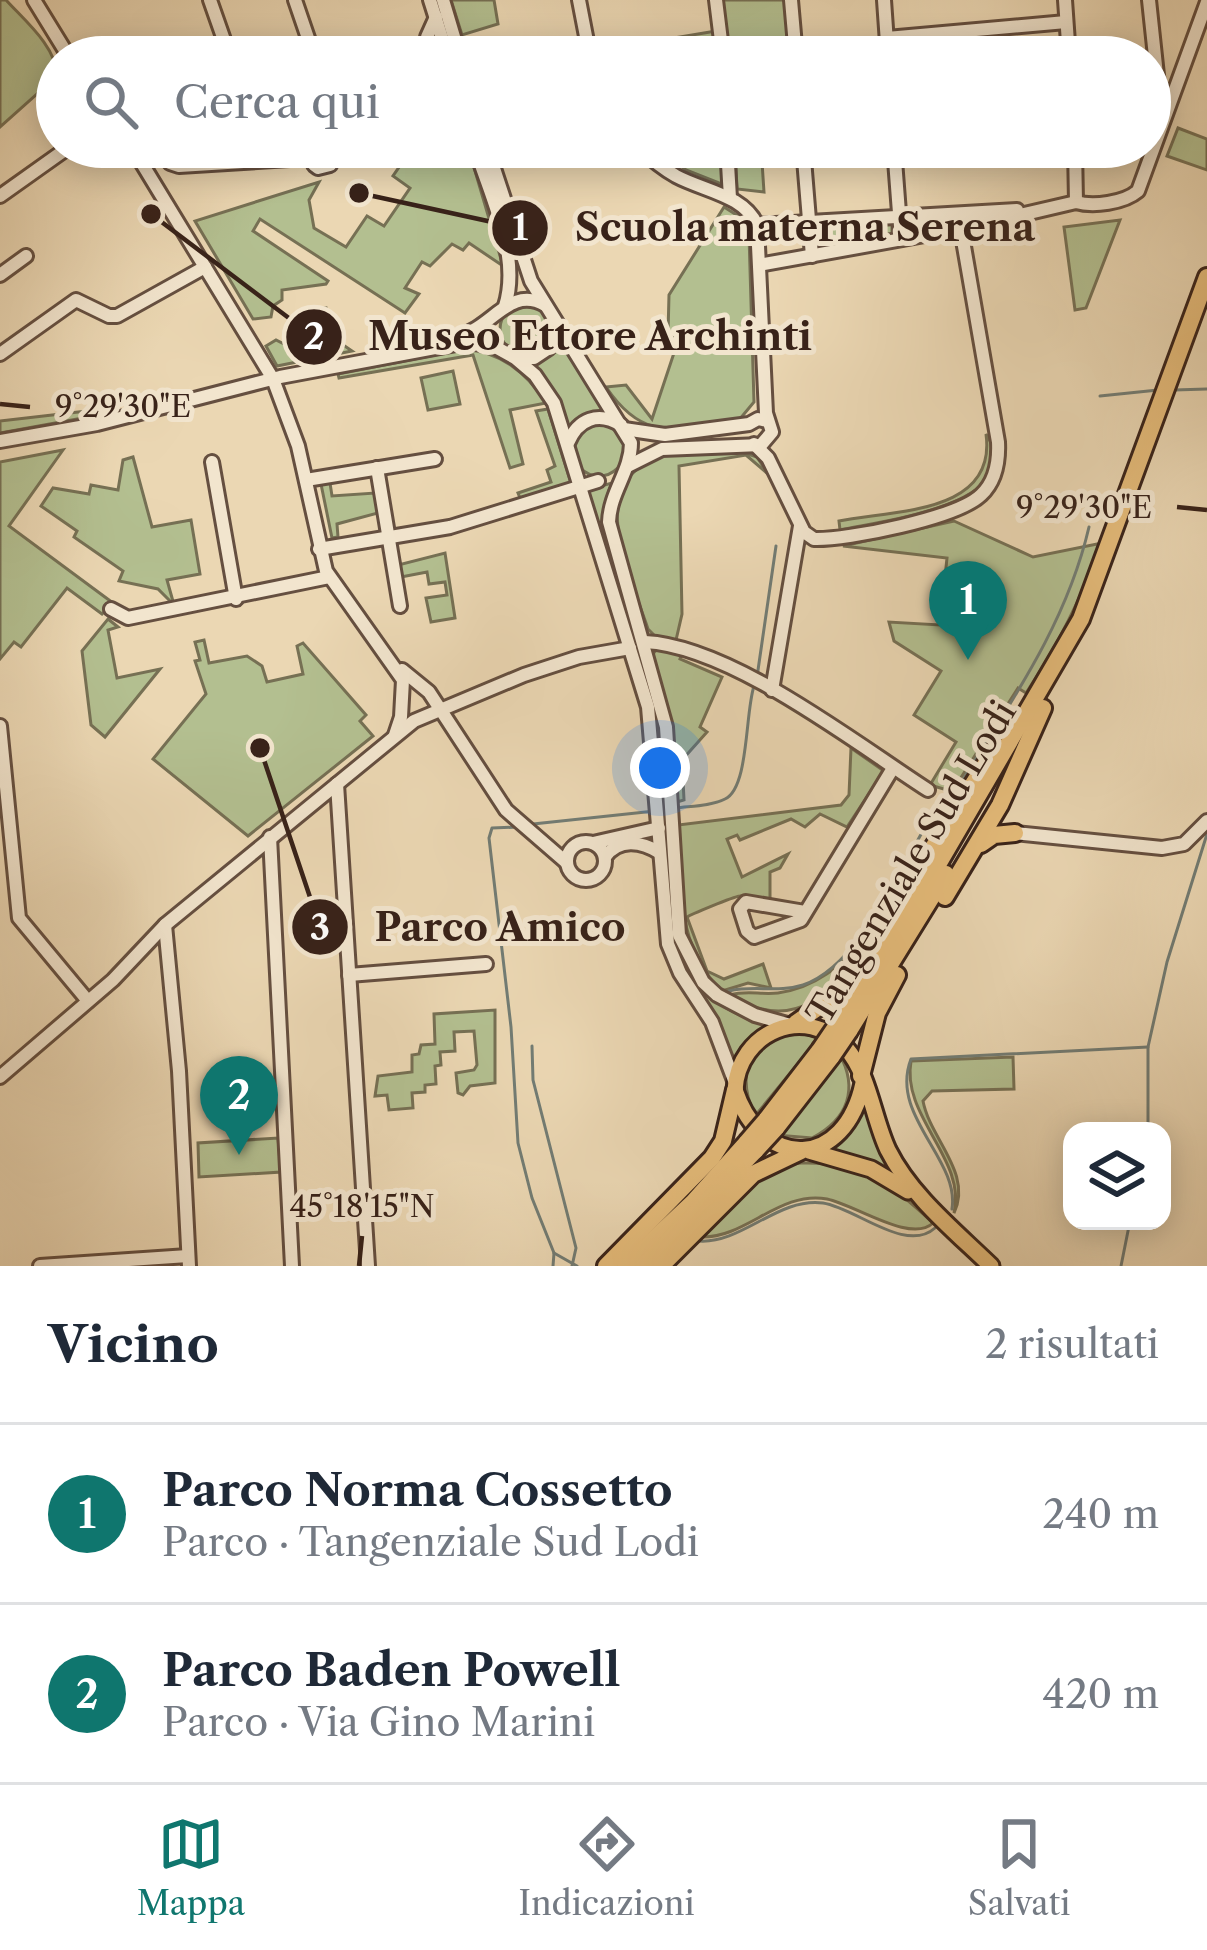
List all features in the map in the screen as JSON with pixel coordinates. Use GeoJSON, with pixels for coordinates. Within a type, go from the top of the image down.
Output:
{"type":"FeatureCollection","features":[{"type":"Feature","properties":{"kind":"highway","name":"Tangenziale Sud Lodi"},"geometry":{"type":"LineString","coordinates":[[1176,379],[1207,277]]}},
{"type":"Feature","properties":{"kind":"highway","name":"Tangenziale Sud Lodi"},"geometry":{"type":"LineString","coordinates":[[643,1266],[771,1124],[826,1053],[1035,712],[1081,619],[1207,308]]}},
{"type":"Feature","properties":{"kind":"highway"},"geometry":{"type":"LineString","coordinates":[[862,1079],[866,1047],[888,989],[1000,805],[1035,712]]}},
{"type":"Feature","properties":{"kind":"highway"},"geometry":{"type":"LineString","coordinates":[[792,1024],[833,997],[859,965],[1007,731],[1035,712]]}},
{"type":"Feature","properties":{"kind":"highway"},"geometry":{"type":"LineString","coordinates":[[1000,805],[1015,833]]}},
{"type":"Feature","properties":{"kind":"highway"},"geometry":{"type":"LineString","coordinates":[[976,848],[994,835],[1015,833]]}},
{"type":"Feature","properties":{"kind":"highway"},"geometry":{"type":"LineString","coordinates":[[606,1266],[712,1158],[723,1141],[735,1086]]}},
{"type":"Feature","properties":{"kind":"highway"},"geometry":{"type":"LineString","coordinates":[[625,1266],[752,1146]]}},
{"type":"Feature","properties":{"kind":"highway"},"geometry":{"type":"LineString","coordinates":[[661,1266],[753,1174],[804,1151]]}},
{"type":"Feature","properties":{"kind":"main road"},"geometry":{"type":"LineString","coordinates":[[929,1207],[890,1154],[862,1079],[849,1051],[837,1039],[792,1024],[754,1043],[735,1086],[754,1130],[770,1142],[872,1169],[929,1207],[992,1266]]}},
{"type":"Feature","properties":{"kind":"main road"},"geometry":{"type":"LineString","coordinates":[[804,1151],[841,1134],[858,1105],[862,1079]]}},
{"type":"Feature","properties":{"kind":"street"},"geometry":{"type":"LineString","coordinates":[[34,0],[56,36]]}},
{"type":"Feature","properties":{"kind":"street"},"geometry":{"type":"LineString","coordinates":[[211,0],[223,36]]}},
{"type":"Feature","properties":{"kind":"street"},"geometry":{"type":"LineString","coordinates":[[295,0],[308,36]]}},
{"type":"Feature","properties":{"kind":"street"},"geometry":{"type":"LineString","coordinates":[[430,0],[442,36]]}},
{"type":"Feature","properties":{"kind":"street"},"geometry":{"type":"LineString","coordinates":[[443,0],[454,36]]}},
{"type":"Feature","properties":{"kind":"street"},"geometry":{"type":"LineString","coordinates":[[579,0],[586,36]]}},
{"type":"Feature","properties":{"kind":"street"},"geometry":{"type":"LineString","coordinates":[[716,0],[720,36]]}},
{"type":"Feature","properties":{"kind":"street"},"geometry":{"type":"LineString","coordinates":[[791,0],[794,36]]}},
{"type":"Feature","properties":{"kind":"street"},"geometry":{"type":"LineString","coordinates":[[884,0],[887,36]]}},
{"type":"Feature","properties":{"kind":"street"},"geometry":{"type":"LineString","coordinates":[[1065,0],[1067,36]]}},
{"type":"Feature","properties":{"kind":"street"},"geometry":{"type":"LineString","coordinates":[[1149,0],[1152,36]]}},
{"type":"Feature","properties":{"kind":"street"},"geometry":{"type":"LineString","coordinates":[[1171,100],[1207,2]]}},
{"type":"Feature","properties":{"kind":"street"},"geometry":{"type":"LineString","coordinates":[[427,36],[436,17]]}},
{"type":"Feature","properties":{"kind":"street"},"geometry":{"type":"LineString","coordinates":[[909,36],[1066,22]]}},
{"type":"Feature","properties":{"kind":"street"},"geometry":{"type":"LineString","coordinates":[[0,196],[39,168]]}},
{"type":"Feature","properties":{"kind":"street"},"geometry":{"type":"LineString","coordinates":[[147,168],[273,379],[298,446],[329,577],[403,680],[399,726],[391,741]]}},
{"type":"Feature","properties":{"kind":"street"},"geometry":{"type":"LineString","coordinates":[[483,168],[511,243],[631,443],[610,506],[610,529],[666,727],[660,853],[664,922],[671,955],[712,1022],[735,1086]]}},
{"type":"Feature","properties":{"kind":"street"},"geometry":{"type":"LineString","coordinates":[[493,168],[511,243],[511,279],[495,333],[548,393],[631,648],[651,722],[685,951],[703,982],[732,1005],[792,1024]]}},
{"type":"Feature","properties":{"kind":"street"},"geometry":{"type":"LineString","coordinates":[[664,168],[752,213],[757,225],[766,391],[757,422],[747,434],[768,458],[800,526],[820,540],[899,526],[957,509],[983,494],[992,482],[999,461],[991,399],[962,229],[952,214]]}},
{"type":"Feature","properties":{"kind":"street"},"geometry":{"type":"LineString","coordinates":[[728,168],[730,198]]}},
{"type":"Feature","properties":{"kind":"street"},"geometry":{"type":"LineString","coordinates":[[805,168],[812,256]]}},
{"type":"Feature","properties":{"kind":"street"},"geometry":{"type":"LineString","coordinates":[[896,168],[902,239]]}},
{"type":"Feature","properties":{"kind":"street"},"geometry":{"type":"LineString","coordinates":[[1075,168],[1076,202]]}},
{"type":"Feature","properties":{"kind":"street"},"geometry":{"type":"LineString","coordinates":[[759,266],[962,229],[1076,202],[1132,197],[1146,168]]}},
{"type":"Feature","properties":{"kind":"street"},"geometry":{"type":"LineString","coordinates":[[757,225],[1060,207]]}},
{"type":"Feature","properties":{"kind":"street"},"geometry":{"type":"LineString","coordinates":[[0,274],[26,256]]}},
{"type":"Feature","properties":{"kind":"street"},"geometry":{"type":"LineString","coordinates":[[0,354],[73,302],[82,299],[106,315],[117,316],[205,267]]}},
{"type":"Feature","properties":{"kind":"street"},"geometry":{"type":"LineString","coordinates":[[406,351],[477,331],[502,310],[530,298],[546,306]]}},
{"type":"Feature","properties":{"kind":"street"},"geometry":{"type":"LineString","coordinates":[[0,441],[98,424],[406,351],[466,342],[534,358],[549,348],[555,321]]}},
{"type":"Feature","properties":{"kind":"street"},"geometry":{"type":"LineString","coordinates":[[567,444],[575,428],[589,418],[606,418],[623,427],[665,435],[757,422],[772,430],[778,481]]}},
{"type":"Feature","properties":{"kind":"street"},"geometry":{"type":"LineString","coordinates":[[319,548],[450,526],[598,481],[662,448],[764,444],[771,438]]}},
{"type":"Feature","properties":{"kind":"street"},"geometry":{"type":"LineString","coordinates":[[306,480],[435,459]]}},
{"type":"Feature","properties":{"kind":"street"},"geometry":{"type":"LineString","coordinates":[[212,462],[236,599]]}},
{"type":"Feature","properties":{"kind":"street"},"geometry":{"type":"LineString","coordinates":[[377,469],[400,606]]}},
{"type":"Feature","properties":{"kind":"street"},"geometry":{"type":"LineString","coordinates":[[575,470],[598,481]]}},
{"type":"Feature","properties":{"kind":"street"},"geometry":{"type":"LineString","coordinates":[[760,685],[800,526]]}},
{"type":"Feature","properties":{"kind":"street"},"geometry":{"type":"LineString","coordinates":[[111,609],[128,618],[329,577]]}},
{"type":"Feature","properties":{"kind":"street"},"geometry":{"type":"LineString","coordinates":[[645,643],[683,648],[760,685],[928,790]]}},
{"type":"Feature","properties":{"kind":"street"},"geometry":{"type":"LineString","coordinates":[[0,1077],[88,1001],[165,925],[428,715],[561,663],[631,648]]}},
{"type":"Feature","properties":{"kind":"street"},"geometry":{"type":"LineString","coordinates":[[389,656],[432,697],[428,715]]}},
{"type":"Feature","properties":{"kind":"street"},"geometry":{"type":"LineString","coordinates":[[401,702],[410,688],[420,687]]}},
{"type":"Feature","properties":{"kind":"street"},"geometry":{"type":"LineString","coordinates":[[401,702],[406,716],[428,715],[452,730],[488,787],[522,827],[567,863],[573,875],[589,880],[599,874],[610,850],[627,843],[660,853]]}},
{"type":"Feature","properties":{"kind":"street"},"geometry":{"type":"LineString","coordinates":[[0,726],[6,872],[16,908],[23,927],[88,1001]]}},
{"type":"Feature","properties":{"kind":"street"},"geometry":{"type":"LineString","coordinates":[[806,912],[748,902],[740,909],[754,937],[798,922],[806,912],[893,768]]}},
{"type":"Feature","properties":{"kind":"street"},"geometry":{"type":"LineString","coordinates":[[337,784],[368,1266]]}},
{"type":"Feature","properties":{"kind":"street"},"geometry":{"type":"LineString","coordinates":[[542,842],[559,847],[593,843],[664,813]]}},
{"type":"Feature","properties":{"kind":"street"},"geometry":{"type":"LineString","coordinates":[[1015,833],[1162,848],[1184,844],[1207,821]]}},
{"type":"Feature","properties":{"kind":"street"},"geometry":{"type":"LineString","coordinates":[[270,837],[292,1266]]}},
{"type":"Feature","properties":{"kind":"street"},"geometry":{"type":"LineString","coordinates":[[593,843],[605,857]]}},
{"type":"Feature","properties":{"kind":"street"},"geometry":{"type":"LineString","coordinates":[[567,863],[574,845]]}},
{"type":"Feature","properties":{"kind":"street"},"geometry":{"type":"LineString","coordinates":[[40,1266],[188,1261],[179,1071],[165,925]]}},
{"type":"Feature","properties":{"kind":"street"},"geometry":{"type":"LineString","coordinates":[[349,975],[486,964]]}},
{"type":"Feature","properties":{"kind":"green space"},"geometry":{"type":"Polygon","coordinates":[[[0,0],[6,0],[39,36],[36,95],[0,127],[0,0]]]}},
{"type":"Feature","properties":{"kind":"green space"},"geometry":{"type":"Polygon","coordinates":[[[451,0],[494,0],[498,24],[462,35],[451,0]]]}},
{"type":"Feature","properties":{"kind":"green space"},"geometry":{"type":"Polygon","coordinates":[[[720,0],[785,0],[788,36],[726,36],[720,0]]]}},
{"type":"Feature","properties":{"kind":"green space"},"geometry":{"type":"Polygon","coordinates":[[[1178,128],[1207,139],[1207,170],[1171,157],[1178,128]]]}},
{"type":"Feature","properties":{"kind":"green space"},"geometry":{"type":"Polygon","coordinates":[[[399,168],[474,168],[503,266],[469,243],[463,250],[452,244],[430,266],[422,262],[405,288],[419,294],[405,313],[260,219],[253,231],[328,281],[282,290],[282,300],[273,306],[271,317],[253,319],[195,221],[319,182],[309,200],[314,228],[346,247],[367,216],[384,226],[410,188],[393,176],[399,168]]]}},
{"type":"Feature","properties":{"kind":"green space"},"geometry":{"type":"Polygon","coordinates":[[[724,168],[724,185],[686,170],[724,168]]]}},
{"type":"Feature","properties":{"kind":"green space"},"geometry":{"type":"Polygon","coordinates":[[[736,168],[762,168],[764,192],[737,189],[736,168]]]}},
{"type":"Feature","properties":{"kind":"green space"},"geometry":{"type":"Polygon","coordinates":[[[724,207],[743,219],[749,235],[754,402],[739,420],[681,428],[650,425],[621,406],[606,387],[626,385],[652,419],[679,338],[668,334],[669,295],[724,207]]]}},
{"type":"Feature","properties":{"kind":"green space"},"geometry":{"type":"Polygon","coordinates":[[[1120,220],[1086,308],[1075,310],[1064,227],[1120,220]]]}},
{"type":"Feature","properties":{"kind":"green space"},"geometry":{"type":"Polygon","coordinates":[[[892,223],[892,236],[823,249],[817,246],[816,233],[821,228],[892,223]]]}},
{"type":"Feature","properties":{"kind":"green space"},"geometry":{"type":"Polygon","coordinates":[[[525,304],[543,311],[550,329],[543,347],[525,354],[507,347],[500,329],[507,311],[525,304]]]}},
{"type":"Feature","properties":{"kind":"green space"},"geometry":{"type":"Polygon","coordinates":[[[326,308],[330,336],[352,351],[277,366],[266,346],[276,340],[284,344],[318,340],[317,330],[323,328],[320,311],[314,310],[326,308]]]}},
{"type":"Feature","properties":{"kind":"green space"},"geometry":{"type":"Polygon","coordinates":[[[560,337],[607,414],[568,430],[554,392],[531,363],[560,337]]]}},
{"type":"Feature","properties":{"kind":"green space"},"geometry":{"type":"Polygon","coordinates":[[[461,350],[499,358],[530,382],[546,403],[510,410],[523,464],[510,468],[473,355],[339,378],[338,374],[461,350]]]}},
{"type":"Feature","properties":{"kind":"green space"},"geometry":{"type":"Polygon","coordinates":[[[453,371],[460,404],[428,410],[421,378],[453,371]]]}},
{"type":"Feature","properties":{"kind":"green space"},"geometry":{"type":"Polygon","coordinates":[[[113,408],[99,415],[0,433],[0,421],[113,408]]]}},
{"type":"Feature","properties":{"kind":"green space"},"geometry":{"type":"Polygon","coordinates":[[[548,409],[571,483],[520,498],[518,493],[551,482],[547,470],[555,466],[536,411],[548,409]]]}},
{"type":"Feature","properties":{"kind":"green space"},"geometry":{"type":"Polygon","coordinates":[[[599,424],[618,431],[625,450],[618,469],[599,476],[580,469],[573,450],[580,431],[599,424]]]}},
{"type":"Feature","properties":{"kind":"green space"},"geometry":{"type":"Polygon","coordinates":[[[986,434],[995,458],[988,478],[971,493],[916,514],[840,530],[839,521],[913,510],[959,494],[976,480],[985,460],[986,434]]]}},
{"type":"Feature","properties":{"kind":"green space"},"geometry":{"type":"Polygon","coordinates":[[[730,448],[757,457],[768,474],[746,455],[679,466],[682,614],[676,640],[656,637],[648,629],[618,532],[624,485],[638,468],[663,456],[730,448]]]}},
{"type":"Feature","properties":{"kind":"green space"},"geometry":{"type":"Polygon","coordinates":[[[63,450],[9,526],[113,603],[102,614],[67,588],[21,647],[14,642],[0,659],[0,462],[63,450]]]}},
{"type":"Feature","properties":{"kind":"green space"},"geometry":{"type":"Polygon","coordinates":[[[133,457],[152,527],[191,520],[200,574],[167,580],[174,605],[158,589],[119,581],[123,571],[74,537],[77,531],[41,506],[53,488],[89,494],[91,485],[118,490],[123,460],[133,457]]]}},
{"type":"Feature","properties":{"kind":"green space"},"geometry":{"type":"Polygon","coordinates":[[[330,483],[332,496],[375,493],[378,513],[337,524],[338,537],[332,538],[321,484],[330,483]]]}},
{"type":"Feature","properties":{"kind":"green space"},"geometry":{"type":"Polygon","coordinates":[[[612,483],[606,500],[606,538],[636,633],[630,634],[586,490],[612,483]]]}},
{"type":"Feature","properties":{"kind":"green space"},"geometry":{"type":"Polygon","coordinates":[[[954,521],[1033,557],[1102,543],[1038,675],[1026,693],[1018,688],[955,787],[947,790],[930,785],[956,742],[914,715],[941,671],[894,641],[889,622],[940,625],[947,558],[843,546],[954,521]]]}},
{"type":"Feature","properties":{"kind":"green space"},"geometry":{"type":"Polygon","coordinates":[[[445,553],[455,618],[431,622],[426,598],[447,595],[445,582],[429,584],[427,572],[401,577],[398,565],[445,553]]]}},
{"type":"Feature","properties":{"kind":"green space"},"geometry":{"type":"Polygon","coordinates":[[[108,619],[118,627],[108,630],[117,678],[160,669],[105,737],[91,725],[82,651],[108,619]]]}},
{"type":"Feature","properties":{"kind":"green space"},"geometry":{"type":"Polygon","coordinates":[[[204,640],[209,663],[247,656],[262,666],[267,682],[303,674],[297,646],[303,643],[366,715],[360,721],[373,736],[248,836],[153,759],[206,694],[195,661],[200,660],[195,642],[204,640]]]}},
{"type":"Feature","properties":{"kind":"green space"},"geometry":{"type":"Polygon","coordinates":[[[657,649],[682,653],[680,659],[722,677],[700,727],[707,732],[682,760],[684,800],[677,802],[669,716],[652,655],[657,649]]]}},
{"type":"Feature","properties":{"kind":"green space"},"geometry":{"type":"Polygon","coordinates":[[[851,748],[884,771],[847,827],[820,814],[805,827],[791,819],[740,840],[737,835],[727,839],[742,877],[788,854],[780,868],[770,872],[770,901],[740,896],[687,917],[707,971],[724,979],[763,964],[771,988],[748,983],[722,991],[707,974],[688,935],[678,825],[841,805],[849,795],[851,748]]]}},
{"type":"Feature","properties":{"kind":"green space"},"geometry":{"type":"Polygon","coordinates":[[[667,877],[674,936],[695,982],[720,1004],[766,1025],[743,1045],[733,1063],[714,1014],[679,960],[671,937],[667,877]]]}},
{"type":"Feature","properties":{"kind":"green space"},"geometry":{"type":"Polygon","coordinates":[[[867,939],[826,991],[793,1009],[753,1007],[730,995],[778,993],[804,986],[837,966],[867,939]]]}},
{"type":"Feature","properties":{"kind":"green space"},"geometry":{"type":"Polygon","coordinates":[[[495,1010],[495,1083],[470,1086],[463,1095],[458,1093],[456,1073],[474,1070],[477,1065],[474,1031],[454,1032],[455,1051],[440,1052],[436,1084],[425,1085],[425,1092],[412,1093],[413,1108],[389,1110],[387,1095],[375,1096],[378,1076],[412,1072],[412,1055],[419,1054],[421,1045],[435,1044],[434,1014],[495,1010]]]}},
{"type":"Feature","properties":{"kind":"green space"},"geometry":{"type":"Polygon","coordinates":[[[798,1032],[819,1038],[755,1116],[746,1086],[751,1061],[768,1042],[798,1032]]]}},
{"type":"Feature","properties":{"kind":"green space"},"geometry":{"type":"Polygon","coordinates":[[[839,1053],[849,1091],[842,1112],[812,1138],[776,1135],[839,1053]]]}},
{"type":"Feature","properties":{"kind":"green space"},"geometry":{"type":"Polygon","coordinates":[[[1013,1057],[1014,1089],[932,1091],[923,1101],[958,1184],[954,1213],[951,1174],[915,1101],[911,1061],[1013,1057]]]}},
{"type":"Feature","properties":{"kind":"green space"},"geometry":{"type":"Polygon","coordinates":[[[865,1106],[888,1169],[826,1150],[865,1106]]]}},
{"type":"Feature","properties":{"kind":"green space"},"geometry":{"type":"Polygon","coordinates":[[[278,1138],[281,1172],[199,1177],[198,1143],[278,1138]]]}},
{"type":"Feature","properties":{"kind":"green space"},"geometry":{"type":"Polygon","coordinates":[[[801,1163],[841,1166],[874,1178],[933,1223],[911,1229],[827,1199],[810,1198],[733,1231],[701,1237],[756,1179],[801,1163]]]}},
{"type":"Feature","properties":{"kind":"waterway"},"geometry":{"type":"LineString","coordinates":[[1174,390],[1207,389]]}},
{"type":"Feature","properties":{"kind":"waterway"},"geometry":{"type":"LineString","coordinates":[[1100,396],[1158,390]]}},
{"type":"Feature","properties":{"kind":"waterway"},"geometry":{"type":"LineString","coordinates":[[962,781],[1053,627],[1089,527]]}},
{"type":"Feature","properties":{"kind":"waterway"},"geometry":{"type":"LineString","coordinates":[[757,677],[776,546]]}},
{"type":"Feature","properties":{"kind":"waterway"},"geometry":{"type":"LineString","coordinates":[[676,808],[714,803],[733,792],[742,766],[754,686]]}},
{"type":"Feature","properties":{"kind":"waterway"},"geometry":{"type":"LineString","coordinates":[[533,824],[655,811]]}},
{"type":"Feature","properties":{"kind":"waterway"},"geometry":{"type":"LineString","coordinates":[[729,991],[803,985],[842,959],[875,915],[927,824]]}},
{"type":"Feature","properties":{"kind":"waterway"},"geometry":{"type":"LineString","coordinates":[[518,827],[492,828],[489,838],[511,1027],[518,1143],[532,1198],[554,1253],[553,1266]]}},
{"type":"Feature","properties":{"kind":"waterway"},"geometry":{"type":"LineString","coordinates":[[1148,1122],[1148,1047],[1167,962],[1207,834]]}},
{"type":"Feature","properties":{"kind":"waterway"},"geometry":{"type":"LineString","coordinates":[[532,1046],[533,1080],[576,1248],[572,1266]]}},
{"type":"Feature","properties":{"kind":"waterway"},"geometry":{"type":"LineString","coordinates":[[952,1209],[946,1172],[909,1099],[911,1059],[1148,1047]]}},
{"type":"Feature","properties":{"kind":"waterway"},"geometry":{"type":"LineString","coordinates":[[699,1241],[730,1235],[807,1203],[836,1207],[910,1236],[935,1228]]}},
{"type":"Feature","properties":{"kind":"waterway"},"geometry":{"type":"LineString","coordinates":[[1121,1266],[1128,1230]]}},
{"type":"Feature","properties":{"kind":"waterway"},"geometry":{"type":"LineString","coordinates":[[554,1253],[577,1266]]}},
{"type":"Feature","properties":{"kind":"place","name":"Scuola materna Serena"},"geometry":{"type":"Point","coordinates":[359,193]}},
{"type":"Feature","properties":{"kind":"place","name":"Museo Ettore Archinti"},"geometry":{"type":"Point","coordinates":[151,214]}},
{"type":"Feature","properties":{"kind":"place","name":"Parco Norma Cossetto"},"geometry":{"type":"Point","coordinates":[968,660]}},
{"type":"Feature","properties":{"kind":"place","name":"Parco Amico"},"geometry":{"type":"Point","coordinates":[260,748]}},
{"type":"Feature","properties":{"kind":"place","name":"Parco Baden Powell"},"geometry":{"type":"Point","coordinates":[239,1155]}}]}
